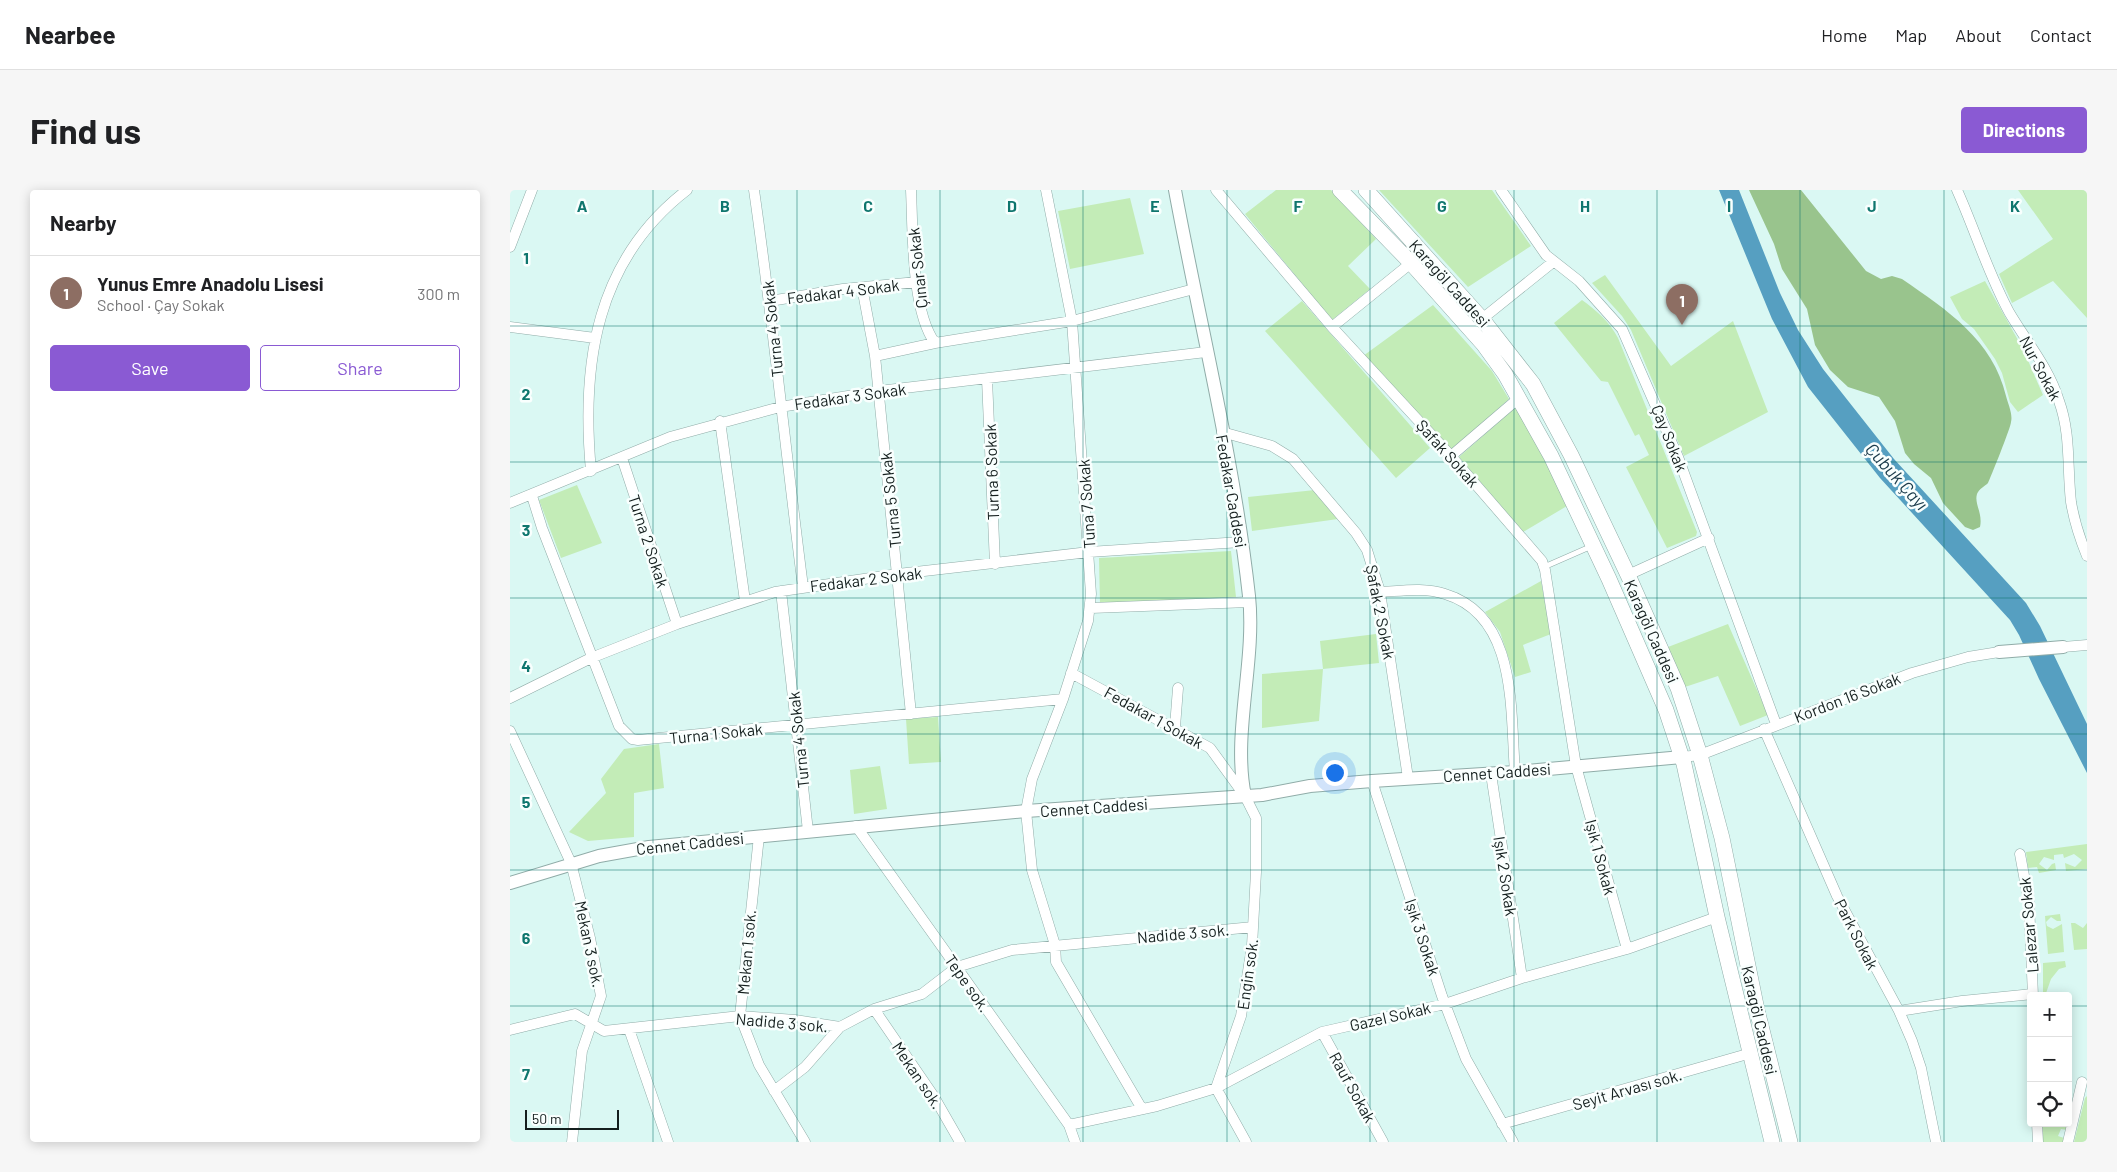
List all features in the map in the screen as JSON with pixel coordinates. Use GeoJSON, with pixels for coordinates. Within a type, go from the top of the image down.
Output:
{"type":"FeatureCollection","features":[{"type":"Feature","properties":{"kind":"main road"},"geometry":{"type":"LineString","coordinates":[[1340,190],[1411,263],[1484,346],[1520,397],[1594,545],[1660,694],[1682,757],[1717,917],[1772,1142]]}},
{"type":"Feature","properties":{"kind":"main road","name":"Karagöl Caddesi"},"geometry":{"type":"LineString","coordinates":[[1366,190],[1482,318],[1516,360],[1543,402],[1628,575],[1678,688],[1700,755],[1722,838],[1757,1010],[1790,1142]]}},
{"type":"Feature","properties":{"kind":"street"},"geometry":{"type":"LineString","coordinates":[[510,247],[532,190]]}},
{"type":"Feature","properties":{"kind":"street"},"geometry":{"type":"LineString","coordinates":[[528,202],[539,190]]}},
{"type":"Feature","properties":{"kind":"street"},"geometry":{"type":"LineString","coordinates":[[591,471],[588,387],[595,338],[605,300],[634,247],[648,226],[687,190]]}},
{"type":"Feature","properties":{"kind":"street","name":"Turna 4 Sokak"},"geometry":{"type":"LineString","coordinates":[[754,190],[770,301],[780,407],[803,587]]}},
{"type":"Feature","properties":{"kind":"street","name":"Çınar Sokak"},"geometry":{"type":"LineString","coordinates":[[911,190],[917,282],[924,324],[935,343]]}},
{"type":"Feature","properties":{"kind":"street","name":"Tuna 7 Sokak"},"geometry":{"type":"LineString","coordinates":[[1046,190],[1072,321],[1077,367],[1091,608],[1063,699],[1035,770],[1026,811],[1032,870],[1055,946],[1056,962],[1142,1109]]}},
{"type":"Feature","properties":{"kind":"street","name":"Fedakar Caddesi"},"geometry":{"type":"LineString","coordinates":[[1175,190],[1222,432],[1241,542],[1249,602],[1246,693],[1240,774],[1245,796]]}},
{"type":"Feature","properties":{"kind":"street","name":"Şafak Sokak"},"geometry":{"type":"LineString","coordinates":[[1216,190],[1332,327],[1451,456],[1536,552],[1544,567],[1562,666],[1576,766]]}},
{"type":"Feature","properties":{"kind":"street","name":"Çay Sokak"},"geometry":{"type":"LineString","coordinates":[[1501,190],[1539,246],[1553,262],[1579,281],[1622,329],[1655,402],[1709,538],[1776,724]]}},
{"type":"Feature","properties":{"kind":"street","name":"Nur Sokak"},"geometry":{"type":"LineString","coordinates":[[1957,190],[1998,288],[2010,312],[2044,367],[2059,398],[2067,425],[2071,501],[2076,527],[2087,556]]}},
{"type":"Feature","properties":{"kind":"street"},"geometry":{"type":"LineString","coordinates":[[1482,318],[1553,262]]}},
{"type":"Feature","properties":{"kind":"street"},"geometry":{"type":"LineString","coordinates":[[1332,327],[1411,263]]}},
{"type":"Feature","properties":{"kind":"street","name":"Fedakar 4 Sokak"},"geometry":{"type":"LineString","coordinates":[[770,301],[862,287],[917,282]]}},
{"type":"Feature","properties":{"kind":"street","name":"Turna 5 Sokak"},"geometry":{"type":"LineString","coordinates":[[862,287],[875,356],[911,714]]}},
{"type":"Feature","properties":{"kind":"street"},"geometry":{"type":"LineString","coordinates":[[875,356],[935,343],[1072,321],[1194,289]]}},
{"type":"Feature","properties":{"kind":"street"},"geometry":{"type":"LineString","coordinates":[[510,328],[595,338]]}},
{"type":"Feature","properties":{"kind":"street","name":"Fedakar 3 Sokak"},"geometry":{"type":"LineString","coordinates":[[510,503],[532,496],[670,437],[720,421],[780,407],[879,391],[987,380],[1206,352]]}},
{"type":"Feature","properties":{"kind":"street","name":"Turna 6 Sokak"},"geometry":{"type":"LineString","coordinates":[[987,380],[995,564]]}},
{"type":"Feature","properties":{"kind":"street"},"geometry":{"type":"LineString","coordinates":[[1451,456],[1520,397]]}},
{"type":"Feature","properties":{"kind":"street"},"geometry":{"type":"LineString","coordinates":[[720,421],[745,601]]}},
{"type":"Feature","properties":{"kind":"street","name":"Şafak 2 Sokak"},"geometry":{"type":"LineString","coordinates":[[1222,432],[1272,446],[1293,459],[1363,544],[1372,562],[1380,592],[1408,778]]}},
{"type":"Feature","properties":{"kind":"street","name":"Turna 2 Sokak"},"geometry":{"type":"LineString","coordinates":[[622,458],[677,624]]}},
{"type":"Feature","properties":{"kind":"street","name":"Turna 1 Sokak"},"geometry":{"type":"LineString","coordinates":[[532,496],[591,658],[619,726],[632,739],[1063,699]]}},
{"type":"Feature","properties":{"kind":"street"},"geometry":{"type":"LineString","coordinates":[[1628,575],[1709,538]]}},
{"type":"Feature","properties":{"kind":"street","name":"Fedakar 2 Sokak"},"geometry":{"type":"LineString","coordinates":[[510,698],[591,658],[677,624],[781,590],[898,574],[1089,552],[1241,542]]}},
{"type":"Feature","properties":{"kind":"street","name":"Turna 4 Sokak"},"geometry":{"type":"LineString","coordinates":[[781,590],[808,831]]}},
{"type":"Feature","properties":{"kind":"street"},"geometry":{"type":"LineString","coordinates":[[1380,592],[1430,590],[1445,594],[1474,609],[1488,623],[1502,656],[1506,673],[1515,772]]}},
{"type":"Feature","properties":{"kind":"street"},"geometry":{"type":"LineString","coordinates":[[1091,608],[1249,602]]}},
{"type":"Feature","properties":{"kind":"street"},"geometry":{"type":"LineString","coordinates":[[1998,652],[2087,645]]}},
{"type":"Feature","properties":{"kind":"street","name":"Kordon 16 Sokak"},"geometry":{"type":"LineString","coordinates":[[1682,757],[1700,755],[1912,673],[1968,657],[1998,652]]}},
{"type":"Feature","properties":{"kind":"street","name":"Fedakar 1 Sokak"},"geometry":{"type":"LineString","coordinates":[[1071,673],[1203,743],[1215,753],[1245,796]]}},
{"type":"Feature","properties":{"kind":"street"},"geometry":{"type":"LineString","coordinates":[[1175,728],[1178,688]]}},
{"type":"Feature","properties":{"kind":"street","name":"Park Sokak"},"geometry":{"type":"LineString","coordinates":[[1764,729],[1837,896],[1899,1011],[1921,1068],[1936,1142]]}},
{"type":"Feature","properties":{"kind":"street","name":"Mekan 3 sok."},"geometry":{"type":"LineString","coordinates":[[510,731],[571,863],[590,938],[601,996],[582,1051],[572,1142]]}},
{"type":"Feature","properties":{"kind":"street","name":"Cennet Caddesi"},"geometry":{"type":"LineString","coordinates":[[510,883],[571,863],[626,850],[856,826],[1026,811],[1245,796],[1310,786],[1491,774],[1682,757]]}},
{"type":"Feature","properties":{"kind":"street","name":"Işık 1 Sokak"},"geometry":{"type":"LineString","coordinates":[[1576,766],[1627,949]]}},
{"type":"Feature","properties":{"kind":"street","name":"Işık 2 Sokak"},"geometry":{"type":"LineString","coordinates":[[1491,774],[1522,978]]}},
{"type":"Feature","properties":{"kind":"street","name":"Işık 3 Sokak"},"geometry":{"type":"LineString","coordinates":[[1372,781],[1445,1004],[1466,1059],[1513,1142]]}},
{"type":"Feature","properties":{"kind":"street","name":"Engin sok."},"geometry":{"type":"LineString","coordinates":[[1216,1088],[1241,1016],[1253,927],[1256,818],[1245,796]]}},
{"type":"Feature","properties":{"kind":"street","name":"Tepe sok."},"geometry":{"type":"LineString","coordinates":[[856,826],[1069,1125],[1075,1142]]}},
{"type":"Feature","properties":{"kind":"street","name":"Mekan 1 sok."},"geometry":{"type":"LineString","coordinates":[[759,836],[740,1016],[759,1066],[805,1142]]}},
{"type":"Feature","properties":{"kind":"street","name":"Lalezar Sokak"},"geometry":{"type":"LineString","coordinates":[[2020,854],[2029,904],[2033,992]]}},
{"type":"Feature","properties":{"kind":"street","name":"Gazel Sokak"},"geometry":{"type":"LineString","coordinates":[[1069,1125],[1142,1109],[1216,1088],[1322,1032],[1445,1004],[1522,978],[1627,949],[1717,917]]}},
{"type":"Feature","properties":{"kind":"street","name":"Nadide 3 sok."},"geometry":{"type":"LineString","coordinates":[[510,1030],[576,1014],[604,1031],[740,1016],[840,1027],[874,1009],[922,994],[957,967],[1012,950],[1253,927]]}},
{"type":"Feature","properties":{"kind":"street"},"geometry":{"type":"LineString","coordinates":[[1899,1011],[1962,1000],[2027,995]]}},
{"type":"Feature","properties":{"kind":"street","name":"Mekan sok."},"geometry":{"type":"LineString","coordinates":[[874,1009],[934,1095],[960,1142]]}},
{"type":"Feature","properties":{"kind":"street"},"geometry":{"type":"LineString","coordinates":[[774,1091],[804,1066],[840,1027]]}},
{"type":"Feature","properties":{"kind":"street"},"geometry":{"type":"LineString","coordinates":[[629,1029],[668,1142]]}},
{"type":"Feature","properties":{"kind":"street","name":"Rauf Sokak"},"geometry":{"type":"LineString","coordinates":[[1322,1032],[1383,1142]]}},
{"type":"Feature","properties":{"kind":"street","name":"Seyit Arvası sok."},"geometry":{"type":"LineString","coordinates":[[1502,1124],[1751,1053]]}},
{"type":"Feature","properties":{"kind":"street"},"geometry":{"type":"LineString","coordinates":[[2068,1142],[2082,1082]]}},
{"type":"Feature","properties":{"kind":"street"},"geometry":{"type":"LineString","coordinates":[[1216,1088],[1246,1142]]}},
{"type":"Feature","properties":{"kind":"street"},"geometry":{"type":"LineString","coordinates":[[2037,1127],[2038,1142]]}},
{"type":"Feature","properties":{"kind":"lane"},"geometry":{"type":"LineString","coordinates":[[1544,567],[1594,545]]}},
{"type":"Feature","properties":{"kind":"green space"},"geometry":{"type":"Polygon","coordinates":[[[1276,190],[1331,190],[1376,239],[1348,266],[1370,289],[1332,320],[1245,214],[1276,190]]]}},
{"type":"Feature","properties":{"kind":"green space"},"geometry":{"type":"Polygon","coordinates":[[[1379,190],[1492,190],[1531,246],[1468,287],[1379,190]]]}},
{"type":"Feature","properties":{"kind":"green space"},"geometry":{"type":"Polygon","coordinates":[[[1749,190],[1801,190],[1866,271],[1881,279],[1892,276],[1902,279],[1935,302],[1966,328],[1991,358],[2000,376],[2010,409],[2011,419],[2008,433],[1988,483],[1977,494],[1980,527],[1973,530],[1965,527],[1943,503],[1931,478],[1914,464],[1905,453],[1895,421],[1879,397],[1848,387],[1830,370],[1815,345],[1807,309],[1782,269],[1774,244],[1749,190]]]}},
{"type":"Feature","properties":{"kind":"green space"},"geometry":{"type":"Polygon","coordinates":[[[2018,190],[2087,190],[2087,318],[2053,281],[2012,303],[1999,274],[2053,239],[2018,190]]]}},
{"type":"Feature","properties":{"kind":"green space"},"geometry":{"type":"Polygon","coordinates":[[[1130,198],[1144,254],[1070,269],[1058,211],[1130,198]]]}},
{"type":"Feature","properties":{"kind":"green space"},"geometry":{"type":"Polygon","coordinates":[[[1605,275],[1671,366],[1733,321],[1768,412],[1684,456],[1631,330],[1622,316],[1592,283],[1605,275]]]}},
{"type":"Feature","properties":{"kind":"green space"},"geometry":{"type":"Polygon","coordinates":[[[1985,281],[2023,349],[2043,395],[2018,412],[2010,402],[2002,373],[1995,359],[1974,329],[1962,319],[1950,297],[1985,281]]]}},
{"type":"Feature","properties":{"kind":"green space"},"geometry":{"type":"Polygon","coordinates":[[[1582,300],[1611,326],[1618,338],[1697,532],[1696,536],[1667,548],[1626,467],[1649,455],[1639,434],[1635,436],[1608,382],[1601,381],[1554,323],[1582,300]]]}},
{"type":"Feature","properties":{"kind":"green space"},"geometry":{"type":"Polygon","coordinates":[[[1302,301],[1430,448],[1396,478],[1265,331],[1302,301]]]}},
{"type":"Feature","properties":{"kind":"green space"},"geometry":{"type":"Polygon","coordinates":[[[1433,305],[1492,371],[1509,399],[1451,451],[1363,356],[1433,305]]]}},
{"type":"Feature","properties":{"kind":"green space"},"geometry":{"type":"Polygon","coordinates":[[[1518,405],[1567,506],[1523,532],[1459,457],[1518,405]]]}},
{"type":"Feature","properties":{"kind":"green space"},"geometry":{"type":"Polygon","coordinates":[[[577,485],[602,543],[561,558],[539,500],[577,485]]]}},
{"type":"Feature","properties":{"kind":"green space"},"geometry":{"type":"Polygon","coordinates":[[[1315,490],[1338,519],[1252,531],[1248,497],[1315,490]]]}},
{"type":"Feature","properties":{"kind":"green space"},"geometry":{"type":"Polygon","coordinates":[[[1231,551],[1236,597],[1100,604],[1099,558],[1231,551]]]}},
{"type":"Feature","properties":{"kind":"green space"},"geometry":{"type":"Polygon","coordinates":[[[1541,581],[1551,634],[1523,645],[1531,672],[1515,677],[1500,632],[1485,612],[1541,581]]]}},
{"type":"Feature","properties":{"kind":"green space"},"geometry":{"type":"Polygon","coordinates":[[[1728,624],[1768,715],[1740,726],[1718,676],[1685,687],[1668,647],[1728,624]]]}},
{"type":"Feature","properties":{"kind":"green space"},"geometry":{"type":"Polygon","coordinates":[[[1376,634],[1379,663],[1323,669],[1320,641],[1376,634]]]}},
{"type":"Feature","properties":{"kind":"green space"},"geometry":{"type":"Polygon","coordinates":[[[1323,669],[1319,721],[1262,728],[1262,674],[1323,669]]]}},
{"type":"Feature","properties":{"kind":"green space"},"geometry":{"type":"Polygon","coordinates":[[[938,717],[941,762],[909,764],[906,719],[938,717]]]}},
{"type":"Feature","properties":{"kind":"green space"},"geometry":{"type":"Polygon","coordinates":[[[659,744],[664,788],[634,793],[634,837],[588,841],[569,832],[606,793],[601,779],[624,749],[659,744]]]}},
{"type":"Feature","properties":{"kind":"green space"},"geometry":{"type":"Polygon","coordinates":[[[880,766],[887,809],[854,814],[850,770],[880,766]]]}},
{"type":"Feature","properties":{"kind":"green space"},"geometry":{"type":"Polygon","coordinates":[[[2087,844],[2087,869],[2066,871],[2065,863],[2075,867],[2082,860],[2074,854],[2064,858],[2063,854],[2054,855],[2054,860],[2044,857],[2039,864],[2047,870],[2055,863],[2056,870],[2039,873],[2037,867],[2028,868],[2026,852],[2087,844]]]}},
{"type":"Feature","properties":{"kind":"green space"},"geometry":{"type":"Polygon","coordinates":[[[2060,914],[2061,921],[2051,917],[2046,922],[2047,926],[2053,929],[2062,924],[2064,952],[2048,954],[2045,916],[2060,914]]]}},
{"type":"Feature","properties":{"kind":"green space"},"geometry":{"type":"Polygon","coordinates":[[[2071,923],[2075,923],[2083,928],[2087,923],[2087,949],[2074,950],[2071,923]]]}},
{"type":"Feature","properties":{"kind":"green space"},"geometry":{"type":"Polygon","coordinates":[[[2065,961],[2066,967],[2059,969],[2051,979],[2046,992],[2043,992],[2043,963],[2065,961]]]}},
{"type":"Feature","properties":{"kind":"green space"},"geometry":{"type":"Polygon","coordinates":[[[2087,1096],[2087,1142],[2074,1142],[2085,1098],[2087,1096]]]}},
{"type":"Feature","properties":{"kind":"green space"},"geometry":{"type":"Polygon","coordinates":[[[2041,1127],[2067,1127],[2066,1130],[2061,1129],[2058,1136],[2064,1138],[2063,1142],[2042,1142],[2041,1127]]]}},
{"type":"Feature","properties":{"kind":"water","name":"Çubuk Çayı"},"geometry":{"type":"Polygon","coordinates":[[[1719,190],[1739,190],[1780,293],[1798,330],[1823,369],[1894,459],[2026,603],[2040,626],[2087,724],[2087,773],[2010,620],[1880,478],[1808,387],[1772,319],[1719,190]]]}},
{"type":"Feature","properties":{"kind":"place","name":"Yunus Emre Anadolu Lisesi"},"geometry":{"type":"Point","coordinates":[1682,325]}}]}
